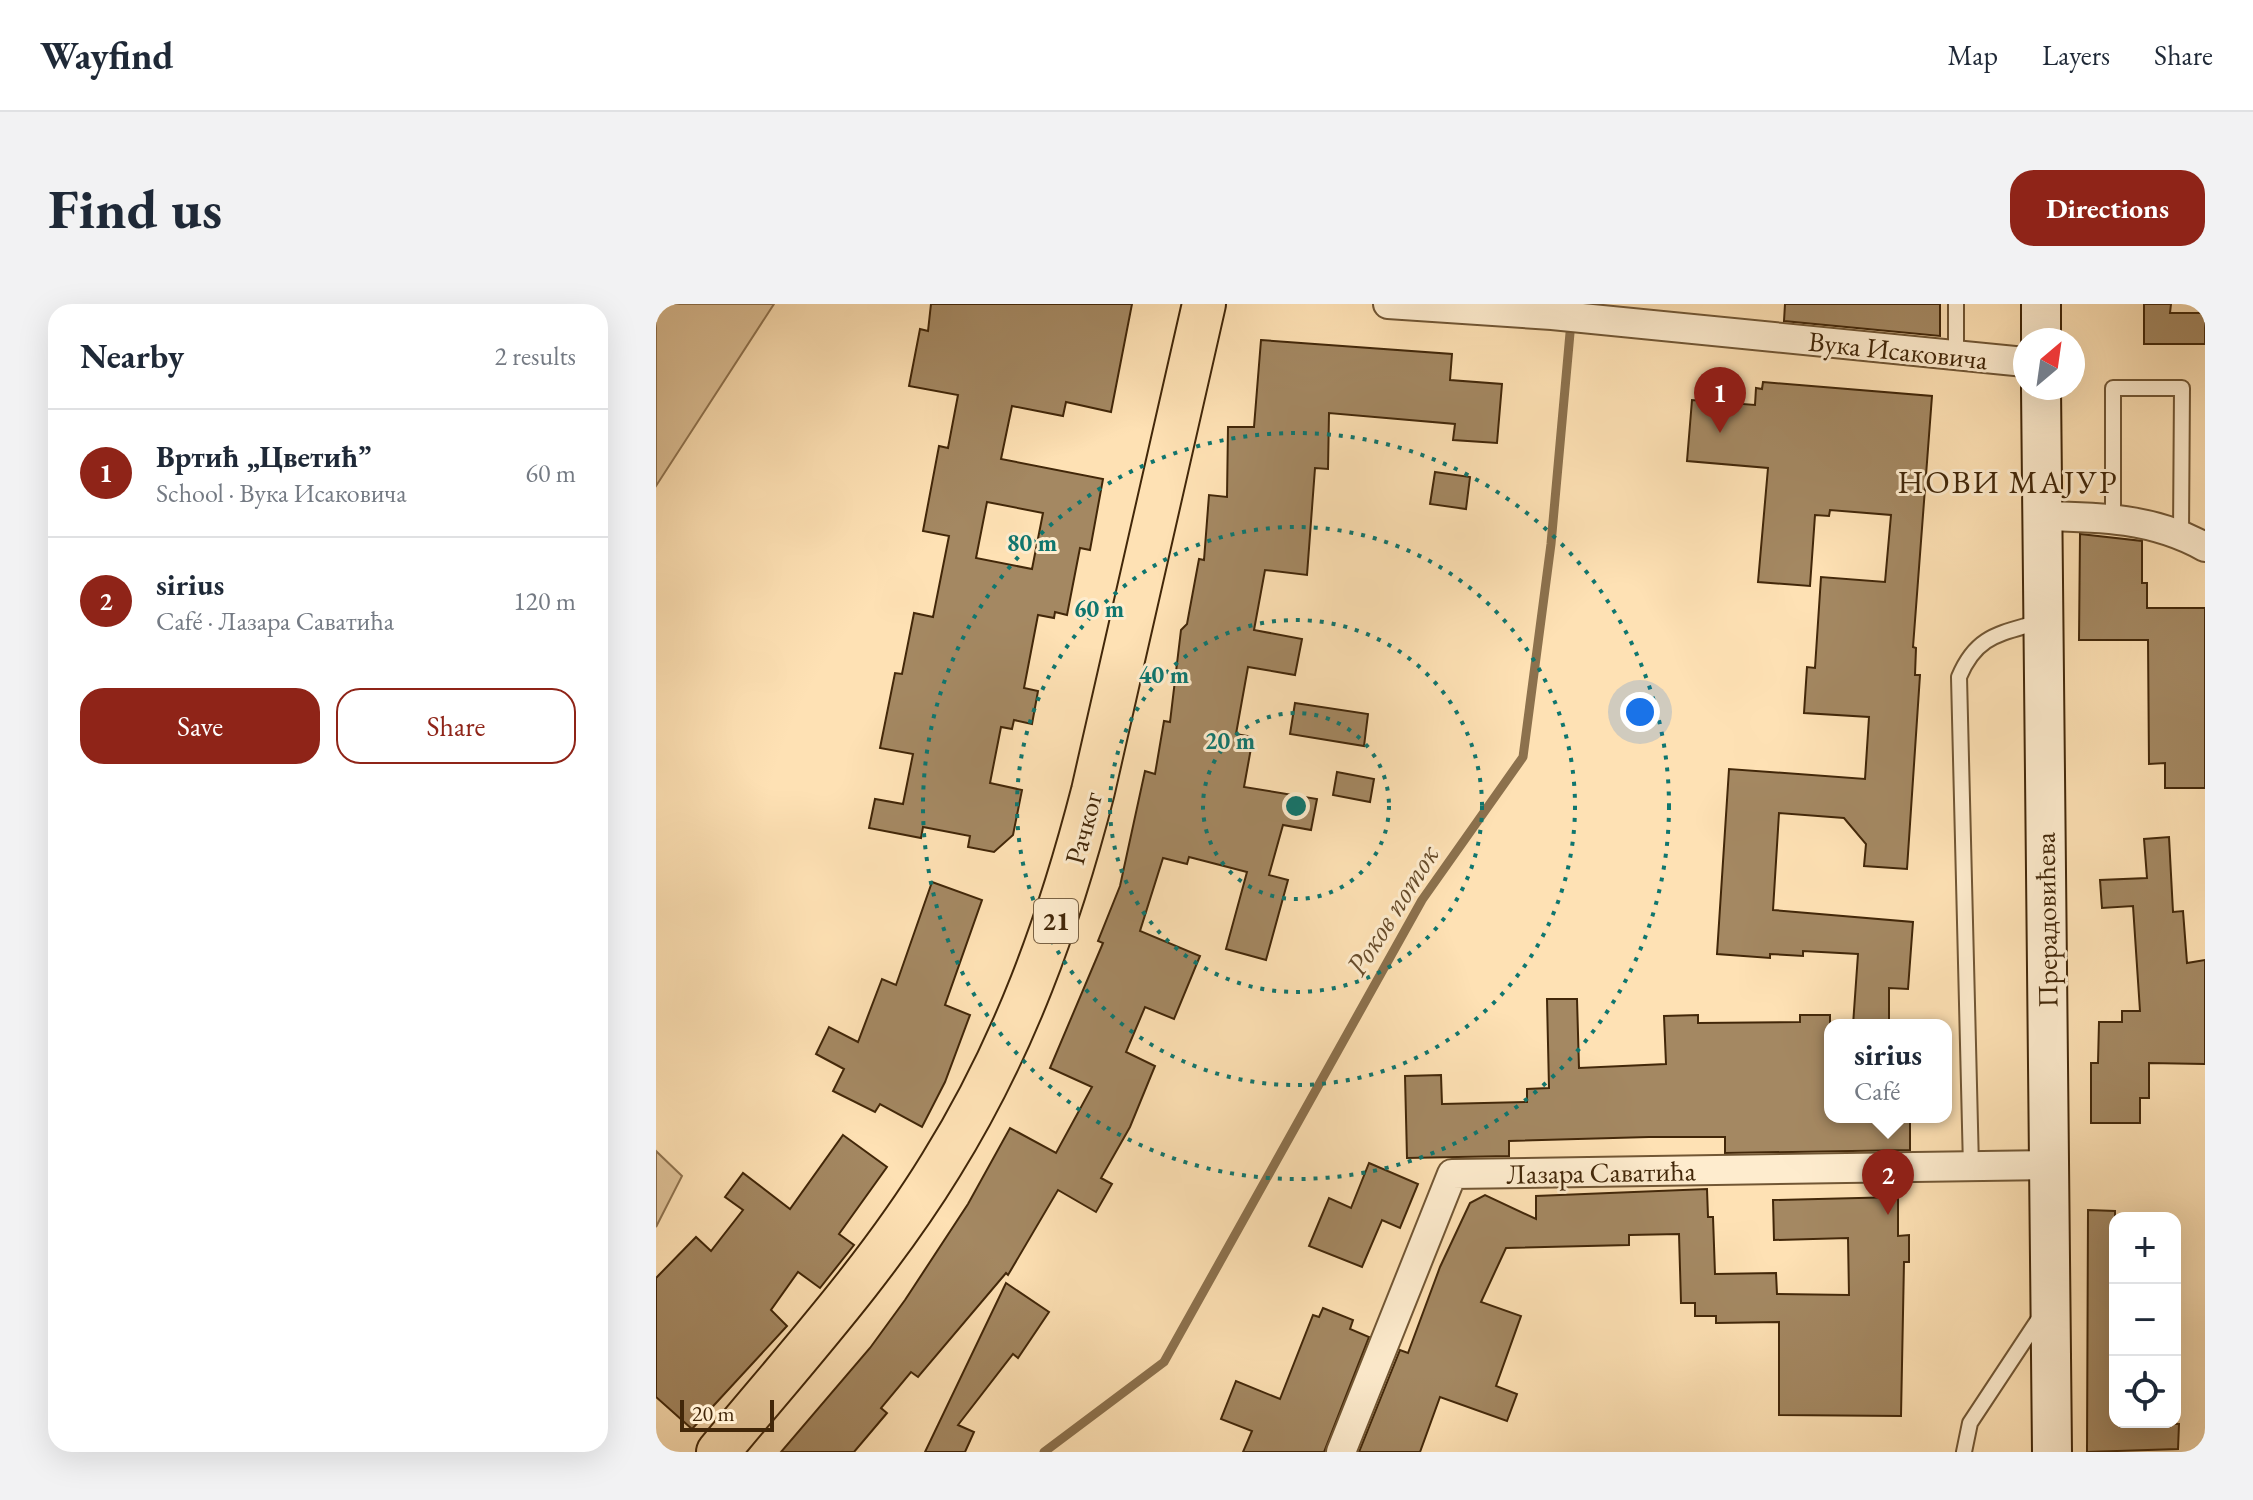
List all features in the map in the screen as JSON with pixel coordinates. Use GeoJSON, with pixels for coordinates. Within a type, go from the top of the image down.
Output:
{"type":"FeatureCollection","features":[{"type":"Feature","properties":{"kind":"main road","name":"Рачког"},"geometry":{"type":"LineString","coordinates":[[718,1452],[896,1233],[977,1103],[1033,985],[1073,867],[1093,791],[1204,304]]}},
{"type":"Feature","properties":{"kind":"main road"},"geometry":{"type":"LineString","coordinates":[[2041,304],[2041,328]]}},
{"type":"Feature","properties":{"kind":"main road","name":"Прерадовићева"},"geometry":{"type":"LineString","coordinates":[[2041,400],[2052,1452]]}},
{"type":"Feature","properties":{"kind":"street","name":"Вука Исаковича"},"geometry":{"type":"LineString","coordinates":[[1388,304],[1552,315],[2013,361]]}},
{"type":"Feature","properties":{"kind":"street"},"geometry":{"type":"LineString","coordinates":[[2042,516],[2113,518],[2193,540]]}},
{"type":"Feature","properties":{"kind":"street","name":"Лазара Саватића"},"geometry":{"type":"LineString","coordinates":[[1341,1452],[1452,1174],[2050,1165]]}},
{"type":"Feature","properties":{"kind":"lane"},"geometry":{"type":"LineString","coordinates":[[1956,304],[1956,355]]}},
{"type":"Feature","properties":{"kind":"lane"},"geometry":{"type":"LineString","coordinates":[[2113,518],[2113,388],[2182,388],[2193,540]]}},
{"type":"Feature","properties":{"kind":"lane"},"geometry":{"type":"LineString","coordinates":[[1971,1167],[1959,677],[1968,655],[1984,640],[2042,621]]}},
{"type":"Feature","properties":{"kind":"lane"},"geometry":{"type":"LineString","coordinates":[[1964,1452],[1970,1423],[2051,1300]]}},
{"type":"Feature","properties":{"kind":"shaded area"},"geometry":{"type":"Polygon","coordinates":[[[656,304],[774,304],[656,486],[656,304]]]}},
{"type":"Feature","properties":{"kind":"shaded area"},"geometry":{"type":"Polygon","coordinates":[[[656,1151],[682,1176],[656,1227],[656,1151]]]}},
{"type":"Feature","properties":{"kind":"building"},"geometry":{"type":"Polygon","coordinates":[[[931,304],[1132,304],[1111,412],[1066,402],[1063,416],[1012,406],[1001,459],[1103,479],[1090,550],[1080,548],[1067,615],[1055,612],[1054,618],[1038,615],[1024,688],[1038,691],[1032,724],[1014,720],[1012,729],[1001,727],[990,783],[1022,790],[1013,835],[994,852],[968,847],[970,836],[923,827],[921,838],[869,828],[875,799],[903,804],[913,754],[880,748],[895,673],[902,674],[914,613],[933,617],[949,536],[923,531],[939,446],[948,448],[958,395],[909,386],[920,329],[928,331],[931,304]],[[987,502],[976,558],[1032,569],[1043,513],[987,502]]]}},
{"type":"Feature","properties":{"kind":"building"},"geometry":{"type":"Polygon","coordinates":[[[1785,304],[1940,304],[1940,336],[1784,321],[1785,304]]]}},
{"type":"Feature","properties":{"kind":"building"},"geometry":{"type":"Polygon","coordinates":[[[2144,304],[2171,304],[2170,313],[2205,313],[2205,344],[2144,344],[2144,304]]]}},
{"type":"Feature","properties":{"kind":"building"},"geometry":{"type":"Polygon","coordinates":[[[1261,340],[1452,354],[1450,380],[1502,384],[1497,443],[1453,440],[1455,424],[1329,413],[1328,469],[1315,468],[1307,575],[1265,570],[1254,630],[1302,639],[1295,675],[1248,667],[1236,734],[1253,737],[1244,787],[1317,799],[1311,830],[1283,825],[1269,875],[1288,880],[1266,960],[1226,949],[1247,872],[1189,857],[1187,864],[1163,858],[1140,931],[1200,956],[1174,1019],[1145,1007],[1126,1052],[1155,1066],[1130,1127],[1101,1178],[1112,1184],[1096,1212],[1058,1190],[1008,1275],[1006,1273],[918,1377],[911,1372],[881,1408],[887,1413],[854,1452],[781,1452],[870,1348],[905,1300],[968,1204],[1010,1128],[1056,1153],[1092,1087],[1050,1068],[1103,943],[1098,941],[1120,886],[1145,771],[1155,774],[1164,721],[1170,722],[1181,630],[1187,624],[1199,559],[1204,560],[1209,495],[1227,497],[1228,427],[1254,427],[1261,340]]]}},
{"type":"Feature","properties":{"kind":"building"},"geometry":{"type":"Polygon","coordinates":[[[1763,382],[1932,396],[1913,647],[1916,648],[1915,675],[1920,675],[1907,869],[1864,866],[1866,844],[1844,818],[1779,813],[1773,910],[1913,922],[1908,989],[1889,988],[1889,1019],[1853,1019],[1858,954],[1803,951],[1803,956],[1770,954],[1770,958],[1717,954],[1729,769],[1865,779],[1869,717],[1804,713],[1807,667],[1815,668],[1821,577],[1885,582],[1891,515],[1830,510],[1829,516],[1815,515],[1810,586],[1758,582],[1768,468],[1687,461],[1692,400],[1755,405],[1756,388],[1762,389],[1763,382]]]}},
{"type":"Feature","properties":{"kind":"building"},"geometry":{"type":"Polygon","coordinates":[[[1435,472],[1470,477],[1466,509],[1430,504],[1435,472]]]}},
{"type":"Feature","properties":{"kind":"building"},"geometry":{"type":"Polygon","coordinates":[[[2080,534],[2142,541],[2142,583],[2147,583],[2147,608],[2205,608],[2205,788],[2165,788],[2165,763],[2149,764],[2148,640],[2079,640],[2080,534]]]}},
{"type":"Feature","properties":{"kind":"building"},"geometry":{"type":"Polygon","coordinates":[[[1295,703],[1368,714],[1364,746],[1290,734],[1295,703]]]}},
{"type":"Feature","properties":{"kind":"building"},"geometry":{"type":"Polygon","coordinates":[[[1337,772],[1374,779],[1370,802],[1333,795],[1337,772]]]}},
{"type":"Feature","properties":{"kind":"building"},"geometry":{"type":"Polygon","coordinates":[[[2169,837],[2173,912],[2183,911],[2187,963],[2205,960],[2205,1064],[2149,1063],[2149,1098],[2140,1098],[2140,1123],[2091,1123],[2091,1063],[2098,1063],[2099,1022],[2122,1022],[2122,1011],[2140,1011],[2133,906],[2102,908],[2100,880],[2147,878],[2144,839],[2169,837]]]}},
{"type":"Feature","properties":{"kind":"building"},"geometry":{"type":"Polygon","coordinates":[[[932,882],[982,900],[945,1005],[970,1015],[945,1082],[922,1127],[880,1104],[875,1112],[833,1091],[844,1069],[816,1054],[829,1027],[858,1042],[882,979],[896,985],[932,882]]]}},
{"type":"Feature","properties":{"kind":"building"},"geometry":{"type":"Polygon","coordinates":[[[1547,999],[1577,999],[1579,1068],[1666,1064],[1664,1016],[1698,1015],[1698,1023],[1800,1022],[1800,1015],[1830,1015],[1830,1019],[1824,1019],[1824,1123],[1910,1123],[1910,1150],[1725,1153],[1725,1137],[1649,1137],[1509,1141],[1509,1156],[1407,1158],[1405,1076],[1441,1075],[1442,1104],[1527,1102],[1527,1089],[1549,1088],[1547,999]]]}},
{"type":"Feature","properties":{"kind":"building"},"geometry":{"type":"Polygon","coordinates":[[[843,1135],[887,1167],[839,1234],[854,1245],[820,1288],[798,1272],[771,1310],[787,1326],[692,1429],[656,1397],[656,1278],[696,1237],[711,1251],[743,1210],[725,1197],[743,1173],[790,1209],[843,1135]]]}},
{"type":"Feature","properties":{"kind":"building"},"geometry":{"type":"Polygon","coordinates":[[[1369,1163],[1418,1184],[1400,1228],[1382,1220],[1362,1267],[1309,1246],[1329,1198],[1351,1208],[1369,1163]]]}},
{"type":"Feature","properties":{"kind":"building"},"geometry":{"type":"Polygon","coordinates":[[[1707,1189],[1708,1217],[1713,1217],[1715,1274],[1776,1273],[1777,1294],[1849,1295],[1848,1238],[1774,1240],[1773,1200],[1898,1197],[1898,1236],[1909,1235],[1909,1262],[1904,1262],[1901,1416],[1779,1415],[1779,1322],[1716,1323],[1716,1316],[1695,1316],[1695,1303],[1681,1303],[1679,1234],[1629,1235],[1629,1245],[1506,1248],[1481,1302],[1521,1316],[1496,1386],[1517,1394],[1507,1421],[1440,1397],[1420,1452],[1359,1452],[1400,1350],[1408,1353],[1440,1267],[1470,1203],[1485,1195],[1536,1219],[1536,1196],[1707,1189]]]}},
{"type":"Feature","properties":{"kind":"building"},"geometry":{"type":"Polygon","coordinates":[[[2088,1210],[2115,1211],[2109,1212],[2109,1428],[2179,1428],[2178,1449],[2087,1452],[2088,1210]]]}},
{"type":"Feature","properties":{"kind":"building"},"geometry":{"type":"Polygon","coordinates":[[[1006,1283],[1049,1312],[1018,1358],[1013,1354],[958,1425],[974,1432],[965,1452],[925,1452],[1006,1283]]]}},
{"type":"Feature","properties":{"kind":"building"},"geometry":{"type":"Polygon","coordinates":[[[1323,1308],[1353,1320],[1350,1329],[1369,1337],[1324,1452],[1243,1452],[1252,1431],[1221,1419],[1236,1381],[1280,1399],[1313,1315],[1319,1317],[1323,1308]]]}},
{"type":"Feature","properties":{"kind":"waterway","name":"Роков поток"},"geometry":{"type":"LineString","coordinates":[[1044,1452],[1164,1362],[1422,900],[1523,757],[1551,544],[1571,322]]}},
{"type":"Feature","properties":{"kind":"place","name":"Вртић „Цветић”"},"geometry":{"type":"Point","coordinates":[1720,433]}},
{"type":"Feature","properties":{"kind":"place","name":"sirius"},"geometry":{"type":"Point","coordinates":[1888,1215]}},
{"type":"Feature","properties":{"kind":"district","name":"НОВИ МАЈУР"},"geometry":{"type":"Point","coordinates":[2008,482]}}]}
